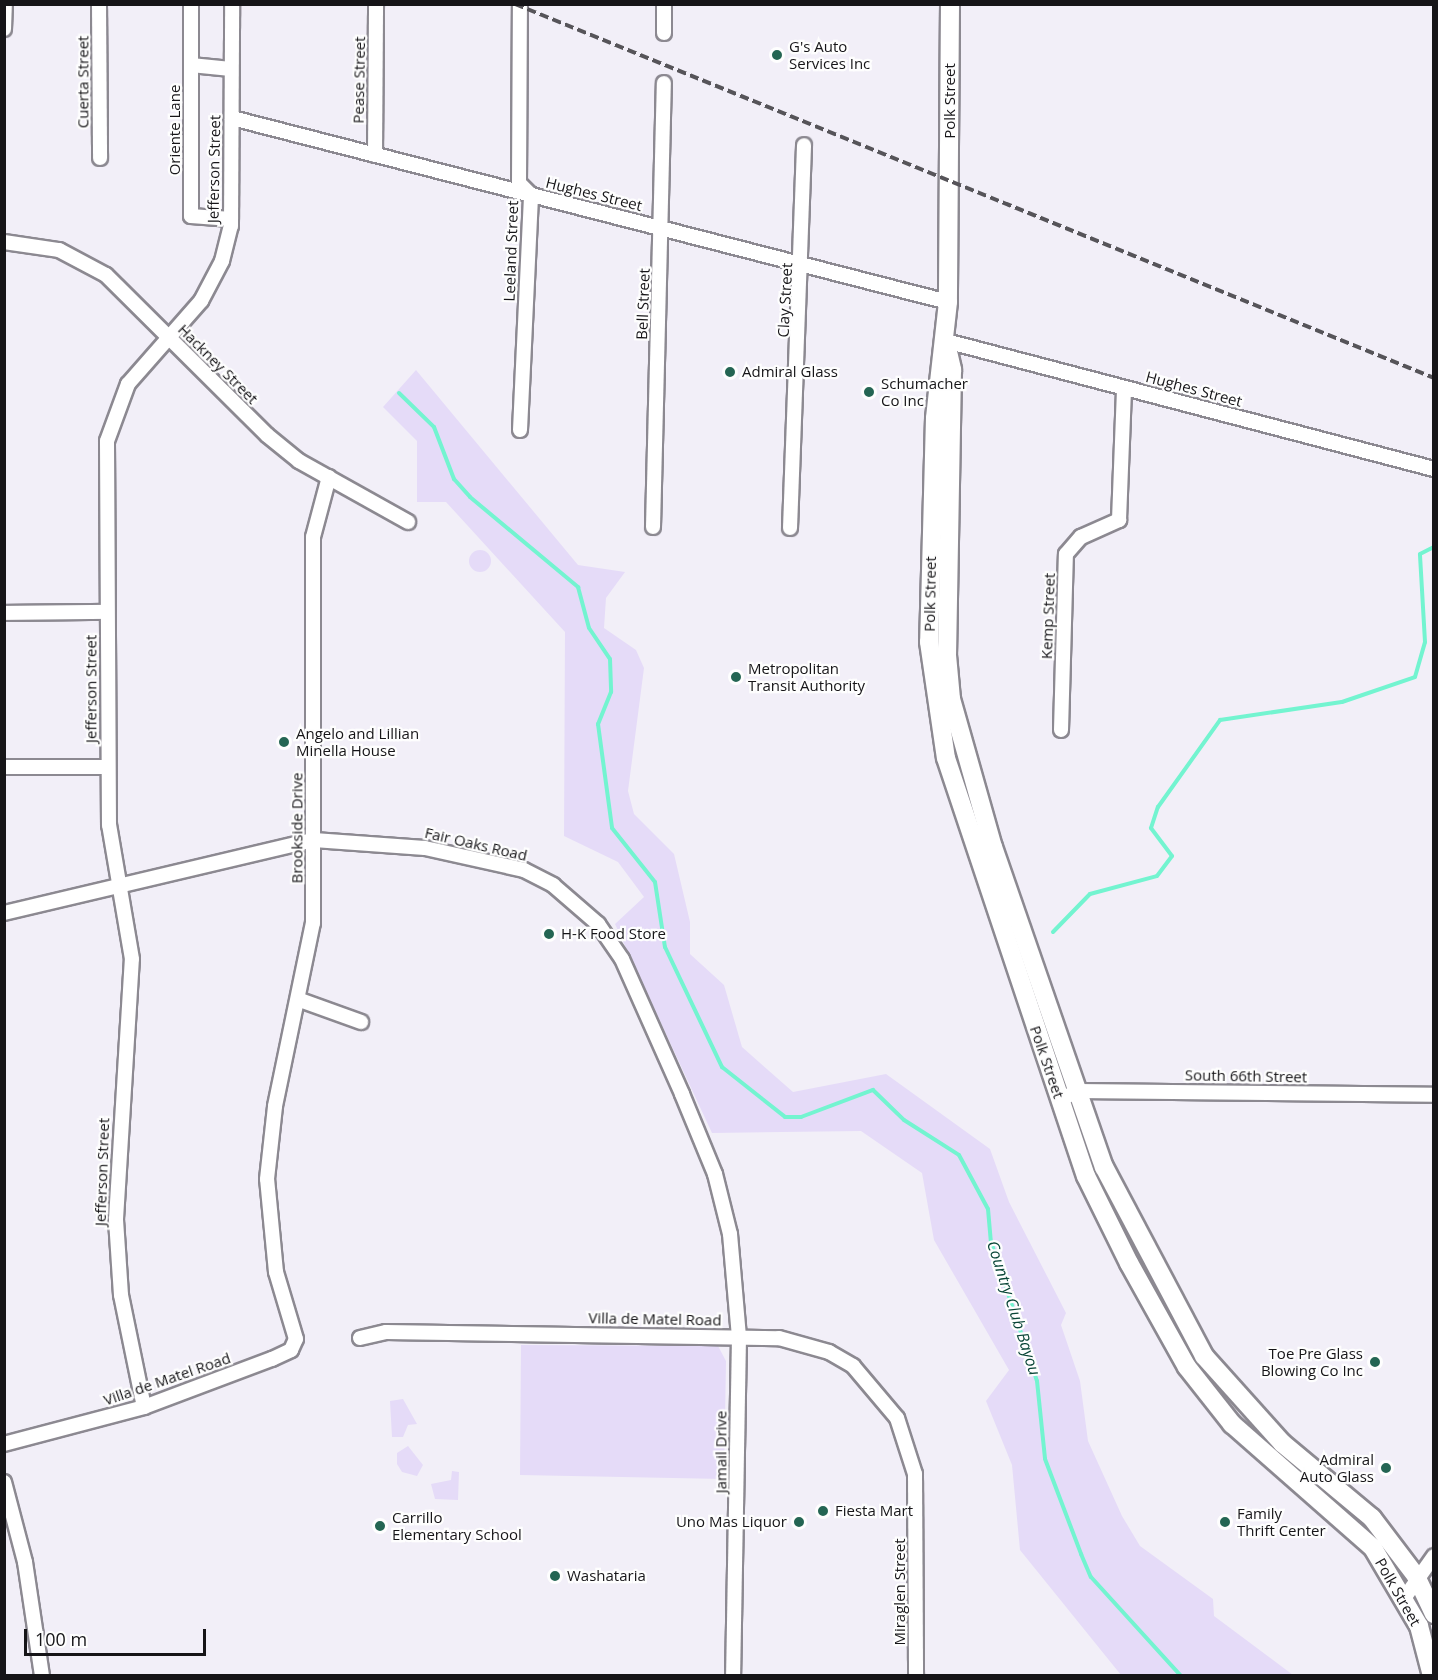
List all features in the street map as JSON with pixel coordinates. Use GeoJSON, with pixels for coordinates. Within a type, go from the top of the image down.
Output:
{"type":"FeatureCollection","features":[{"type":"Feature","properties":{"kind":"main road","name":"Polk Street"},"geometry":{"type":"LineString","coordinates":[[951,4],[946,341],[952,369],[939,578],[929,642],[946,758],[965,790],[1009,923],[1060,1100],[1086,1176],[1177,1349],[1204,1391],[1254,1445],[1373,1548],[1405,1598],[1432,1676]]}},
{"type":"Feature","properties":{"kind":"main road","name":"Polk Street"},"geometry":{"type":"LineString","coordinates":[[939,578],[947,655],[964,753],[965,790]]}},
{"type":"Feature","properties":{"kind":"main road"},"geometry":{"type":"LineString","coordinates":[[946,758],[964,753]]}},
{"type":"Feature","properties":{"kind":"main road","name":"Polk Street"},"geometry":{"type":"LineString","coordinates":[[1009,923],[1122,1207],[1185,1324],[1226,1386],[1267,1428],[1372,1518],[1430,1592],[1434,1614]]}},
{"type":"Feature","properties":{"kind":"main road"},"geometry":{"type":"LineString","coordinates":[[1254,1445],[1267,1428]]}},
{"type":"Feature","properties":{"kind":"street"},"geometry":{"type":"LineString","coordinates":[[4,29],[5,4]]}},
{"type":"Feature","properties":{"kind":"street","name":"Cuerta Street"},"geometry":{"type":"LineString","coordinates":[[99,4],[100,158]]}},
{"type":"Feature","properties":{"kind":"street","name":"Oriente Lane"},"geometry":{"type":"LineString","coordinates":[[191,4],[191,216],[231,219]]}},
{"type":"Feature","properties":{"kind":"street","name":"Jefferson Street"},"geometry":{"type":"LineString","coordinates":[[144,1407],[121,1295],[116,1231],[117,1141],[132,982],[109,825],[107,612],[110,425],[128,384],[214,281],[231,219],[232,4]]}},
{"type":"Feature","properties":{"kind":"street","name":"Pease Street"},"geometry":{"type":"LineString","coordinates":[[375,155],[376,4]]}},
{"type":"Feature","properties":{"kind":"street","name":"Leeland Street"},"geometry":{"type":"LineString","coordinates":[[520,4],[519,183],[531,195],[520,430]]}},
{"type":"Feature","properties":{"kind":"street"},"geometry":{"type":"LineString","coordinates":[[664,4],[664,33]]}},
{"type":"Feature","properties":{"kind":"street"},"geometry":{"type":"LineString","coordinates":[[191,65],[231,69]]}},
{"type":"Feature","properties":{"kind":"street","name":"Bell Street"},"geometry":{"type":"LineString","coordinates":[[653,526],[664,83]]}},
{"type":"Feature","properties":{"kind":"street","name":"Hughes Street"},"geometry":{"type":"LineString","coordinates":[[232,118],[948,302]]}},
{"type":"Feature","properties":{"kind":"street","name":"Clay Street"},"geometry":{"type":"LineString","coordinates":[[790,528],[804,266],[804,145]]}},
{"type":"Feature","properties":{"kind":"street","name":"Hackney Street"},"geometry":{"type":"LineString","coordinates":[[4,242],[36,244],[84,262],[106,275],[267,435],[329,477],[408,522]]}},
{"type":"Feature","properties":{"kind":"street","name":"Hughes Street"},"geometry":{"type":"LineString","coordinates":[[946,341],[1434,469]]}},
{"type":"Feature","properties":{"kind":"street","name":"Kemp Street"},"geometry":{"type":"LineString","coordinates":[[1061,730],[1066,554],[1081,537],[1119,520],[1124,388]]}},
{"type":"Feature","properties":{"kind":"street","name":"Brookside Drive"},"geometry":{"type":"LineString","coordinates":[[296,1339],[276,1272],[267,1179],[275,1106],[300,1000],[313,923],[313,537],[329,477]]}},
{"type":"Feature","properties":{"kind":"street"},"geometry":{"type":"LineString","coordinates":[[4,613],[107,612]]}},
{"type":"Feature","properties":{"kind":"street"},"geometry":{"type":"LineString","coordinates":[[4,768],[108,767]]}},
{"type":"Feature","properties":{"kind":"street","name":"Fair Oaks Road"},"geometry":{"type":"LineString","coordinates":[[4,913],[119,890],[314,840],[425,848],[524,870],[552,885],[598,924],[622,958],[715,1174],[737,1282],[739,1336]]}},
{"type":"Feature","properties":{"kind":"street"},"geometry":{"type":"LineString","coordinates":[[300,1000],[361,1022]]}},
{"type":"Feature","properties":{"kind":"street","name":"South 66th Street"},"geometry":{"type":"LineString","coordinates":[[1060,1100],[1077,1091],[1434,1095]]}},
{"type":"Feature","properties":{"kind":"street","name":"Villa de Matel Road"},"geometry":{"type":"LineString","coordinates":[[360,1338],[386,1332],[739,1336],[806,1343],[854,1366],[874,1384],[906,1438]]}},
{"type":"Feature","properties":{"kind":"street","name":"Jamail Drive"},"geometry":{"type":"LineString","coordinates":[[733,1676],[739,1336]]}},
{"type":"Feature","properties":{"kind":"street","name":"Villa de Matel Road"},"geometry":{"type":"LineString","coordinates":[[4,1444],[144,1407],[272,1359],[291,1350],[296,1339]]}},
{"type":"Feature","properties":{"kind":"street","name":"Miraglen Street"},"geometry":{"type":"LineString","coordinates":[[906,1438],[915,1474],[916,1676]]}},
{"type":"Feature","properties":{"kind":"street"},"geometry":{"type":"LineString","coordinates":[[4,1482],[25,1562],[42,1676]]}},
{"type":"Feature","properties":{"kind":"street"},"geometry":{"type":"LineString","coordinates":[[1405,1598],[1416,1576],[1434,1556]]}},
{"type":"Feature","properties":{"kind":"street"},"geometry":{"type":"LineString","coordinates":[[1405,1598],[1430,1592]]}},
{"type":"Feature","properties":{"kind":"shaded area"},"geometry":{"type":"Polygon","coordinates":[[[416,370],[578,565],[625,572],[606,598],[604,628],[636,650],[644,668],[628,791],[634,814],[674,854],[690,922],[690,954],[724,985],[742,1047],[793,1092],[886,1074],[990,1149],[1009,1202],[1066,1313],[1061,1325],[1080,1381],[1088,1441],[1122,1516],[1140,1546],[1213,1599],[1214,1616],[1293,1675],[1121,1675],[1020,1550],[1012,1465],[986,1401],[1009,1370],[934,1240],[922,1173],[861,1131],[712,1133],[615,924],[644,897],[618,862],[564,836],[565,632],[446,502],[417,502],[417,441],[383,407],[416,370]]]}},
{"type":"Feature","properties":{"kind":"shaded area"},"geometry":{"type":"Polygon","coordinates":[[[476,550],[484,550],[491,557],[491,565],[484,572],[476,572],[469,565],[469,557],[476,550]]]}},
{"type":"Feature","properties":{"kind":"shaded area"},"geometry":{"type":"Polygon","coordinates":[[[521,1345],[718,1346],[726,1361],[724,1479],[520,1475],[521,1345]]]}},
{"type":"Feature","properties":{"kind":"shaded area"},"geometry":{"type":"Polygon","coordinates":[[[403,1399],[417,1424],[408,1425],[403,1437],[392,1437],[390,1401],[403,1399]]]}},
{"type":"Feature","properties":{"kind":"shaded area"},"geometry":{"type":"Polygon","coordinates":[[[408,1446],[423,1465],[417,1476],[402,1472],[397,1464],[397,1453],[408,1446]]]}},
{"type":"Feature","properties":{"kind":"shaded area"},"geometry":{"type":"Polygon","coordinates":[[[452,1471],[459,1472],[458,1500],[435,1499],[431,1484],[451,1480],[452,1471]]]}},
{"type":"Feature","properties":{"kind":"waterway"},"geometry":{"type":"LineString","coordinates":[[399,393],[434,427],[454,479],[470,497],[578,587],[589,628],[610,659],[611,692],[598,724],[612,828],[655,882],[665,947],[722,1067],[785,1117],[801,1117],[873,1090],[904,1120],[959,1155],[988,1209],[991,1242],[1037,1381],[1045,1459],[1081,1554],[1091,1577],[1181,1676]]}},
{"type":"Feature","properties":{"kind":"waterway","name":"Country Club Bayou"},"geometry":{"type":"LineString","coordinates":[[1053,932],[1090,894],[1157,876],[1172,856],[1151,828],[1158,807],[1220,720],[1342,702],[1415,677],[1425,642],[1420,554],[1434,547]]}},
{"type":"Feature","properties":{"kind":"railway"},"geometry":{"type":"LineString","coordinates":[[515,4],[1434,378]]}},
{"type":"Feature","properties":{"kind":"place","name":"G's Auto Services Inc"},"geometry":{"type":"Point","coordinates":[777,55]}},
{"type":"Feature","properties":{"kind":"place","name":"Admiral Glass"},"geometry":{"type":"Point","coordinates":[730,372]}},
{"type":"Feature","properties":{"kind":"place","name":"Schumacher Co Inc"},"geometry":{"type":"Point","coordinates":[869,392]}},
{"type":"Feature","properties":{"kind":"place","name":"Metropolitan Transit Authority"},"geometry":{"type":"Point","coordinates":[736,677]}},
{"type":"Feature","properties":{"kind":"place","name":"Angelo and Lillian Minella House"},"geometry":{"type":"Point","coordinates":[284,742]}},
{"type":"Feature","properties":{"kind":"place","name":"H-K Food Store"},"geometry":{"type":"Point","coordinates":[549,934]}},
{"type":"Feature","properties":{"kind":"place","name":"Toe Pre Glass Blowing Co Inc"},"geometry":{"type":"Point","coordinates":[1375,1362]}},
{"type":"Feature","properties":{"kind":"place","name":"Admiral Auto Glass"},"geometry":{"type":"Point","coordinates":[1386,1468]}},
{"type":"Feature","properties":{"kind":"place","name":"Fiesta Mart"},"geometry":{"type":"Point","coordinates":[823,1511]}},
{"type":"Feature","properties":{"kind":"place","name":"Uno Mas Liquor"},"geometry":{"type":"Point","coordinates":[799,1522]}},
{"type":"Feature","properties":{"kind":"place","name":"Family Thrift Center"},"geometry":{"type":"Point","coordinates":[1225,1522]}},
{"type":"Feature","properties":{"kind":"place","name":"Carrillo Elementary School"},"geometry":{"type":"Point","coordinates":[380,1526]}},
{"type":"Feature","properties":{"kind":"place","name":"Washataria"},"geometry":{"type":"Point","coordinates":[555,1576]}}]}
